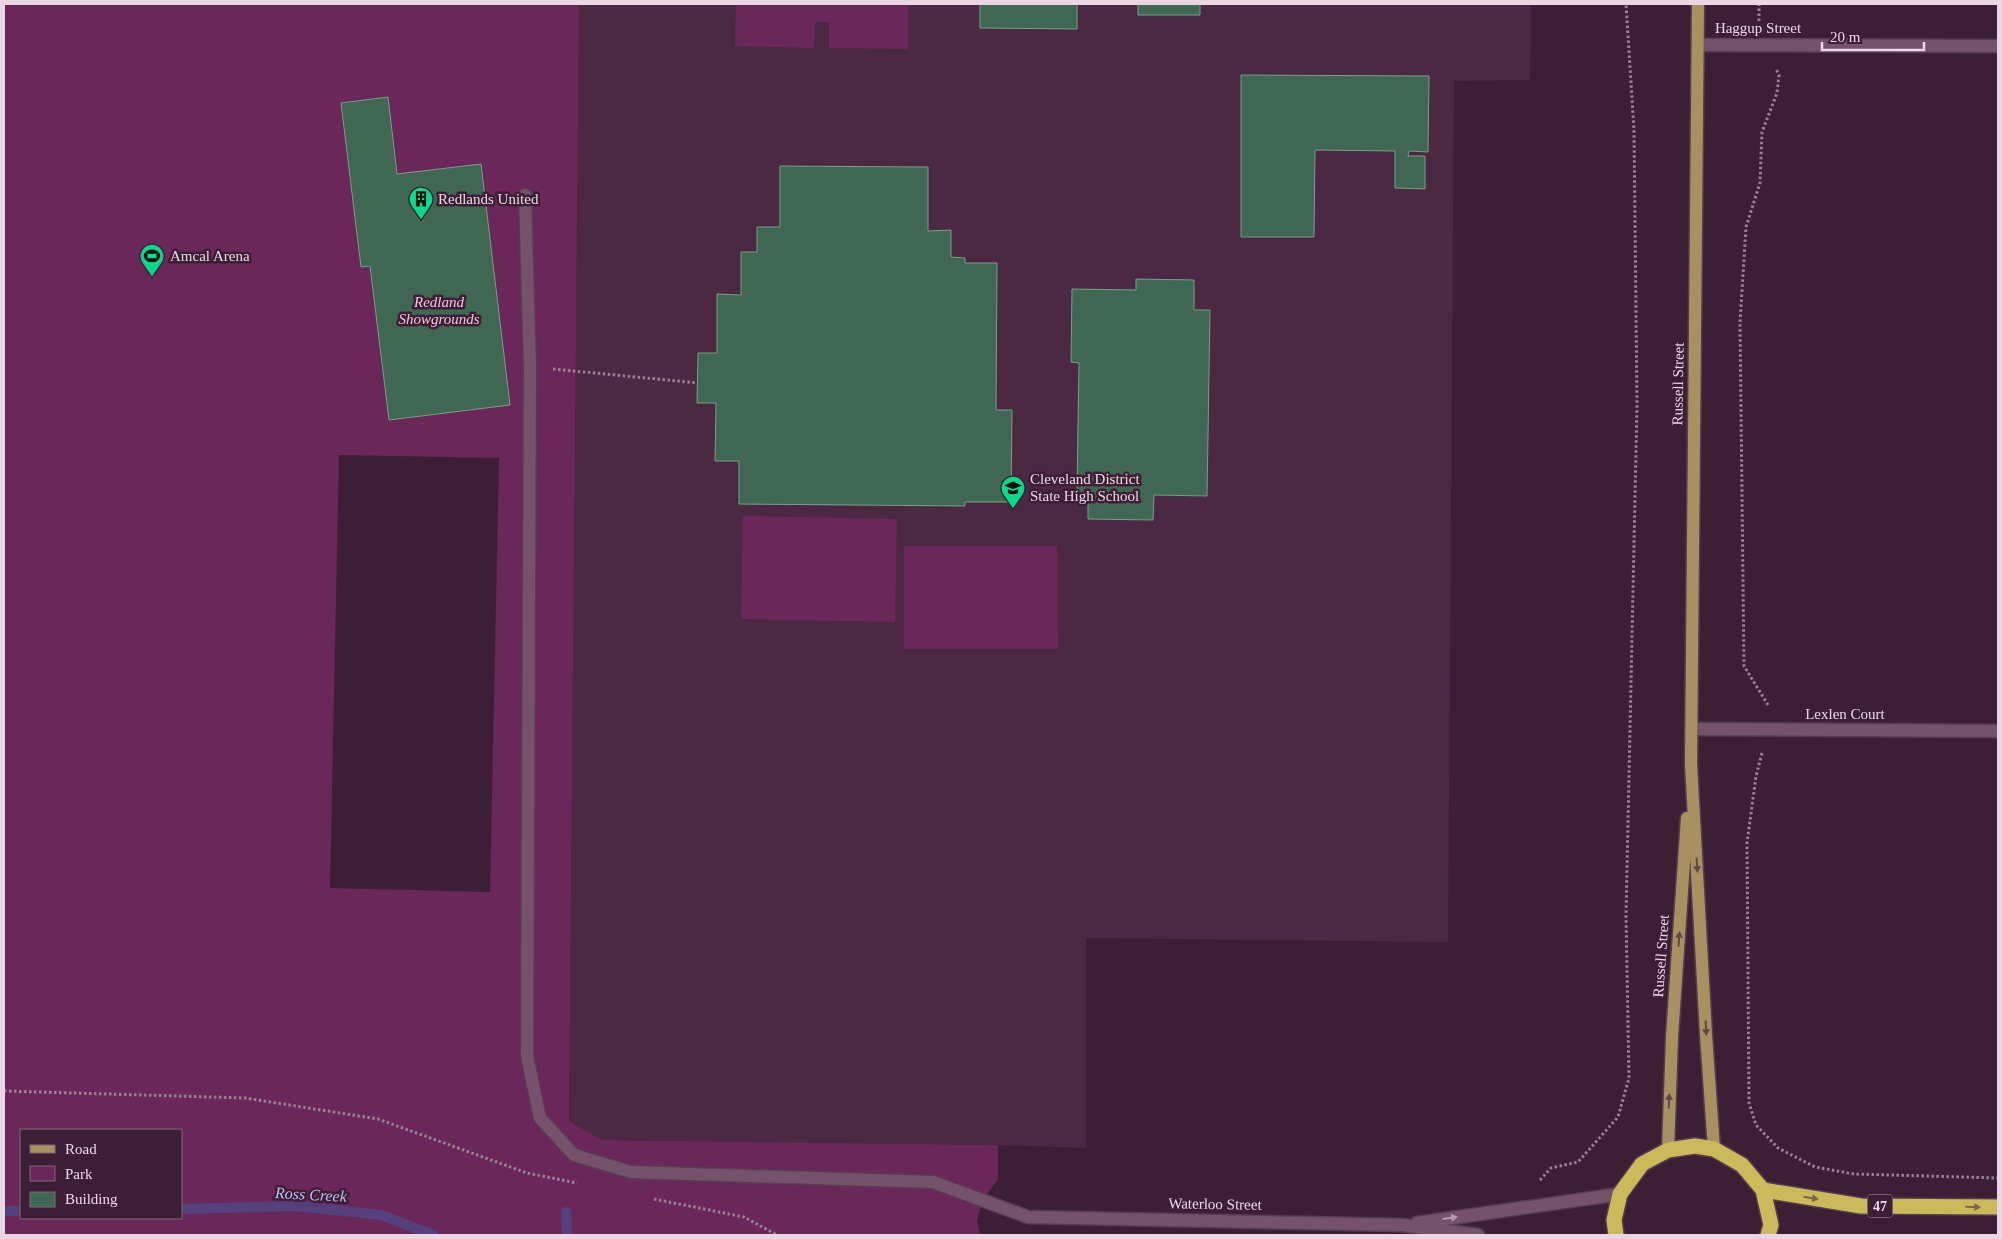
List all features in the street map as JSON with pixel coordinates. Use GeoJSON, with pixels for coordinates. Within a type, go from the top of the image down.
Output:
{"type":"FeatureCollection","features":[{"type":"Feature","properties":{"kind":"highway"},"geometry":{"type":"LineString","coordinates":[[1616,1235],[1614,1220],[1620,1194],[1642,1164],[1668,1150],[1695,1146],[1714,1149],[1742,1164],[1762,1190],[1771,1226],[1768,1235]]}},
{"type":"Feature","properties":{"kind":"highway","name":"47"},"geometry":{"type":"LineString","coordinates":[[1762,1190],[1861,1206],[1998,1207]]}},
{"type":"Feature","properties":{"kind":"main road","name":"Russell Street"},"geometry":{"type":"LineString","coordinates":[[1698,4],[1691,764],[1714,1149]]}},
{"type":"Feature","properties":{"kind":"main road","name":"Russell Street"},"geometry":{"type":"LineString","coordinates":[[1668,1150],[1672,1037],[1691,764]]}},
{"type":"Feature","properties":{"kind":"street","name":"Haggup Street"},"geometry":{"type":"LineString","coordinates":[[1698,45],[1998,46]]}},
{"type":"Feature","properties":{"kind":"street","name":"Waterloo Street"},"geometry":{"type":"LineString","coordinates":[[526,195],[530,367],[527,1056],[540,1118],[574,1155],[631,1172],[933,1182],[1028,1217],[1402,1225],[1478,1235]]}},
{"type":"Feature","properties":{"kind":"street","name":"Lexlen Court"},"geometry":{"type":"LineString","coordinates":[[1691,729],[1998,731]]}},
{"type":"Feature","properties":{"kind":"street","name":"Waterloo Street"},"geometry":{"type":"LineString","coordinates":[[1402,1225],[1620,1194]]}},
{"type":"Feature","properties":{"kind":"path"},"geometry":{"type":"LineString","coordinates":[[1538,1205],[1537,1183],[1551,1168],[1578,1162],[1618,1117],[1629,1078],[1626,915],[1637,405],[1634,130],[1626,4]]}},
{"type":"Feature","properties":{"kind":"path"},"geometry":{"type":"LineString","coordinates":[[1759,44],[1779,75],[1777,93],[1762,132],[1760,183],[1746,227],[1740,323],[1744,666],[1768,706],[1768,729],[1756,776],[1747,842],[1749,1103],[1756,1125],[1778,1148],[1815,1167],[1854,1174],[1998,1178]]}},
{"type":"Feature","properties":{"kind":"path"},"geometry":{"type":"LineString","coordinates":[[530,367],[698,383]]}},
{"type":"Feature","properties":{"kind":"path"},"geometry":{"type":"LineString","coordinates":[[4,1091],[245,1098],[312,1108],[378,1119],[527,1173],[583,1185]]}},
{"type":"Feature","properties":{"kind":"path"},"geometry":{"type":"LineString","coordinates":[[649,1198],[744,1217],[776,1235]]}},
{"type":"Feature","properties":{"kind":"shaded area","name":"Cleveland District State High School"},"geometry":{"type":"Polygon","coordinates":[[[579,4],[1531,4],[1530,80],[1454,81],[1448,942],[1086,938],[1086,1148],[998,1145],[602,1140],[569,1121],[579,4]]]}},
{"type":"Feature","properties":{"kind":"green space","name":"Redland Showgrounds"},"geometry":{"type":"Polygon","coordinates":[[[4,4],[579,4],[569,1121],[602,1140],[998,1145],[998,1179],[982,1201],[977,1221],[980,1235],[4,1235],[4,4]],[[339,455],[330,888],[490,892],[499,458],[339,455]]]}},
{"type":"Feature","properties":{"kind":"green space"},"geometry":{"type":"Polygon","coordinates":[[[736,4],[908,4],[908,49],[829,48],[829,22],[815,22],[814,48],[735,46],[736,4]]]}},
{"type":"Feature","properties":{"kind":"green space"},"geometry":{"type":"Polygon","coordinates":[[[743,516],[897,519],[895,622],[741,619],[743,516]]]}},
{"type":"Feature","properties":{"kind":"green space"},"geometry":{"type":"Polygon","coordinates":[[[904,546],[1057,546],[1058,649],[904,649],[904,546]]]}},
{"type":"Feature","properties":{"kind":"building"},"geometry":{"type":"Polygon","coordinates":[[[980,4],[1077,4],[1077,29],[980,28],[980,4]]]}},
{"type":"Feature","properties":{"kind":"building"},"geometry":{"type":"Polygon","coordinates":[[[1138,4],[1200,4],[1200,15],[1138,15],[1138,4]]]}},
{"type":"Feature","properties":{"kind":"building"},"geometry":{"type":"Polygon","coordinates":[[[1241,75],[1429,76],[1428,152],[1409,151],[1408,156],[1425,156],[1425,189],[1395,188],[1395,151],[1315,150],[1314,237],[1241,237],[1241,75]]]}},
{"type":"Feature","properties":{"kind":"building","name":"Redlands United"},"geometry":{"type":"Polygon","coordinates":[[[388,97],[397,174],[481,164],[510,405],[389,420],[370,266],[361,267],[341,103],[388,97]]]}},
{"type":"Feature","properties":{"kind":"building"},"geometry":{"type":"Polygon","coordinates":[[[780,166],[928,167],[928,231],[951,230],[951,257],[965,258],[965,263],[997,263],[996,410],[1012,410],[1011,502],[965,502],[965,506],[739,504],[739,461],[715,461],[716,403],[697,403],[698,353],[717,353],[717,294],[741,295],[741,252],[757,252],[757,227],[780,227],[780,166]]]}},
{"type":"Feature","properties":{"kind":"building"},"geometry":{"type":"Polygon","coordinates":[[[1136,279],[1194,280],[1194,310],[1210,310],[1207,496],[1154,495],[1153,520],[1088,519],[1088,492],[1077,492],[1079,363],[1071,362],[1072,289],[1136,290],[1136,279]]]}},
{"type":"Feature","properties":{"kind":"waterway","name":"Ross Creek"},"geometry":{"type":"LineString","coordinates":[[182,1209],[297,1206],[381,1215],[434,1235]]}},
{"type":"Feature","properties":{"kind":"waterway","name":"Ross Creek"},"geometry":{"type":"LineString","coordinates":[[4,1211],[20,1211]]}},
{"type":"Feature","properties":{"kind":"waterway"},"geometry":{"type":"LineString","coordinates":[[566,1212],[567,1235]]}},
{"type":"Feature","properties":{"kind":"place","name":"Redlands United"},"geometry":{"type":"Point","coordinates":[421,220]}},
{"type":"Feature","properties":{"kind":"place","name":"Amcal Arena"},"geometry":{"type":"Point","coordinates":[152,277]}},
{"type":"Feature","properties":{"kind":"place","name":"Cleveland District State High School"},"geometry":{"type":"Point","coordinates":[1013,509]}}]}
